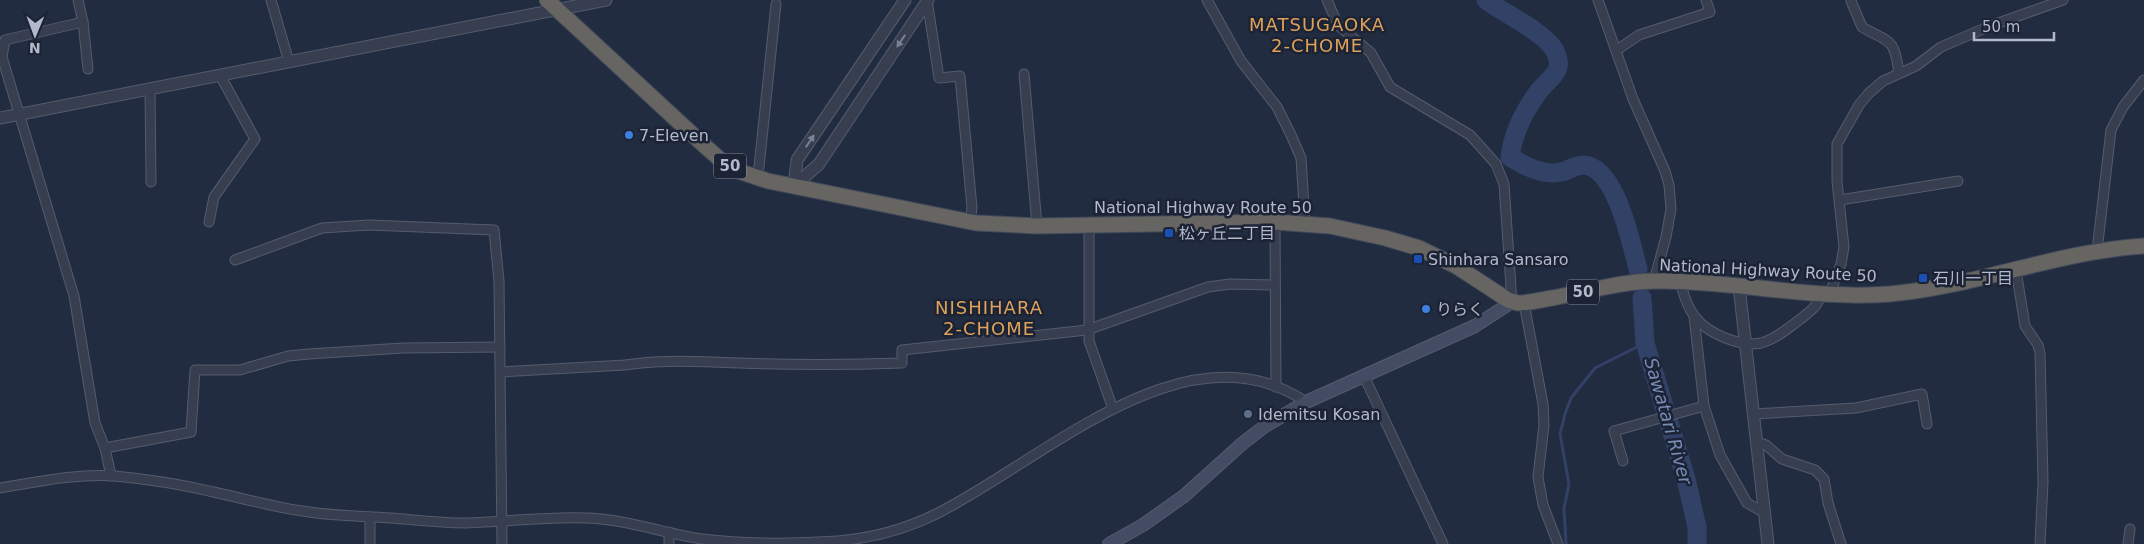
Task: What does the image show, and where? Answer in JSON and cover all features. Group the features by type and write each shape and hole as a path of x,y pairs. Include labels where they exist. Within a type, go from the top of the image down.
{"highway":[{"name":"National Highway Route 50","path":"548,0 706,148 732,167 754,177 970,222 991,225 1037,226 1275,222 1305,223 1354,230 1419,248 1456,266 1518,302 1654,281 1680,281 1859,295 1904,292 1937,288 2098,251 2144,246"}],"main road":[{"path":"1109,544 1168,508 1265,426 1306,402 1474,326 1518,302"}],"street":[{"path":"78,0 83,22 88,69"},
{"path":"271,0 288,62"},
{"path":"0,118 606,0"},
{"path":"794,186 797,160 905,0"},
{"path":"794,186 819,164 928,0"},
{"path":"928,0 940,78 960,76 972,208 970,222"},
{"path":"1208,0 1241,61 1277,107 1291,135 1301,158 1305,223"},
{"path":"1327,0 1338,25 1371,53 1390,87 1470,135 1496,164 1504,184 1518,302 1543,404 1544,425 1538,477 1543,504 1558,544"},
{"path":"1598,0 1633,99 1665,171 1672,198 1666,237 1654,281"},
{"path":"1617,50 1639,35 1710,12 1706,0"},
{"path":"1694,316 1706,328 1745,344 1762,342 1786,330 1818,305 1841,264 1844,247 1837,181 1836,144 1854,112 1869,93 1883,82 1916,66 1941,47 1990,26 2063,0"},
{"path":"1851,2 1862,27 1887,40 1896,50 1899,73"},
{"path":"754,177 759,167 776,4"},
{"path":"83,22 5,40 2,57 74,296 95,423 105,448 110,476"},
{"path":"1024,74 1037,226"},
{"path":"208,222 214,197 255,139 220,75"},
{"path":"2098,251 2111,130 2123,107 2144,80"},
{"path":"150,88 151,182"},
{"path":"1840,200 1958,180"},
{"path":"1275,222 1276,387"},
{"path":"1089,224 1087,330 1089,341 1113,409"},
{"path":"235,260 322,228 369,225 494,230 498,267 501,372 502,544"},
{"path":"2016,270 2026,326 2038,345 2040,353 2043,482 2040,544"},
{"path":"1680,281 1694,316 1704,406 1720,455 1747,503 1765,513"},
{"path":"501,372 625,365 645,362 695,361 835,365 902,363 902,350 1087,330 1208,287 1230,284 1274,284"},
{"path":"1739,286 1768,544"},
{"path":"105,448 191,432 196,370 240,370 288,356 324,352 403,348 500,347"},
{"path":"1364,376 1444,544"},
{"path":"0,488 53,479 110,476 206,490 268,505 308,512 460,523 547,518 590,518 628,522 703,540 728,543 830,542 865,538 900,528 952,506 1113,409 1161,389 1200,378 1253,380 1288,391 1306,402"},
{"path":"1753,414 1856,408 1922,394 1927,424"},
{"path":"1622,461 1614,431 1704,406"},
{"path":"1756,442 1766,445 1782,459 1815,470 1824,479 1828,504 1841,544"},
{"path":"370,517 370,544"},
{"path":"2128,544 2130,529"},
{"path":"669,532 669,544"}],"waterway":[{"name":"Sawatari River","path":"1486,0 1527,25 1542,37 1553,48 1558,61 1555,74 1539,91 1524,114 1514,139 1510,157 1528,167 1548,173 1561,172 1583,165 1595,169 1605,178 1613,191 1626,225 1638,269"},
{"name":"Sawatari River","path":"1642,298 1645,343 1686,479 1697,527 1697,544"},
{"path":"1566,544 1564,508 1569,484 1560,434 1571,398 1595,368 1645,343"}],"place":[{"name":"7-Eleven","path":"629,135"},
{"name":"松ヶ丘二丁目","path":"1169,233"},
{"name":"Shinhara Sansaro","path":"1418,259"},
{"name":"石川一丁目","path":"1923,278"},
{"name":"りらく","path":"1426,309"},
{"name":"Idemitsu Kosan","path":"1248,414"}],"district":[{"name":"MATSUGAOKA 2-CHOME","path":"1317,35"},
{"name":"NISHIHARA 2-CHOME","path":"989,318"}]}
